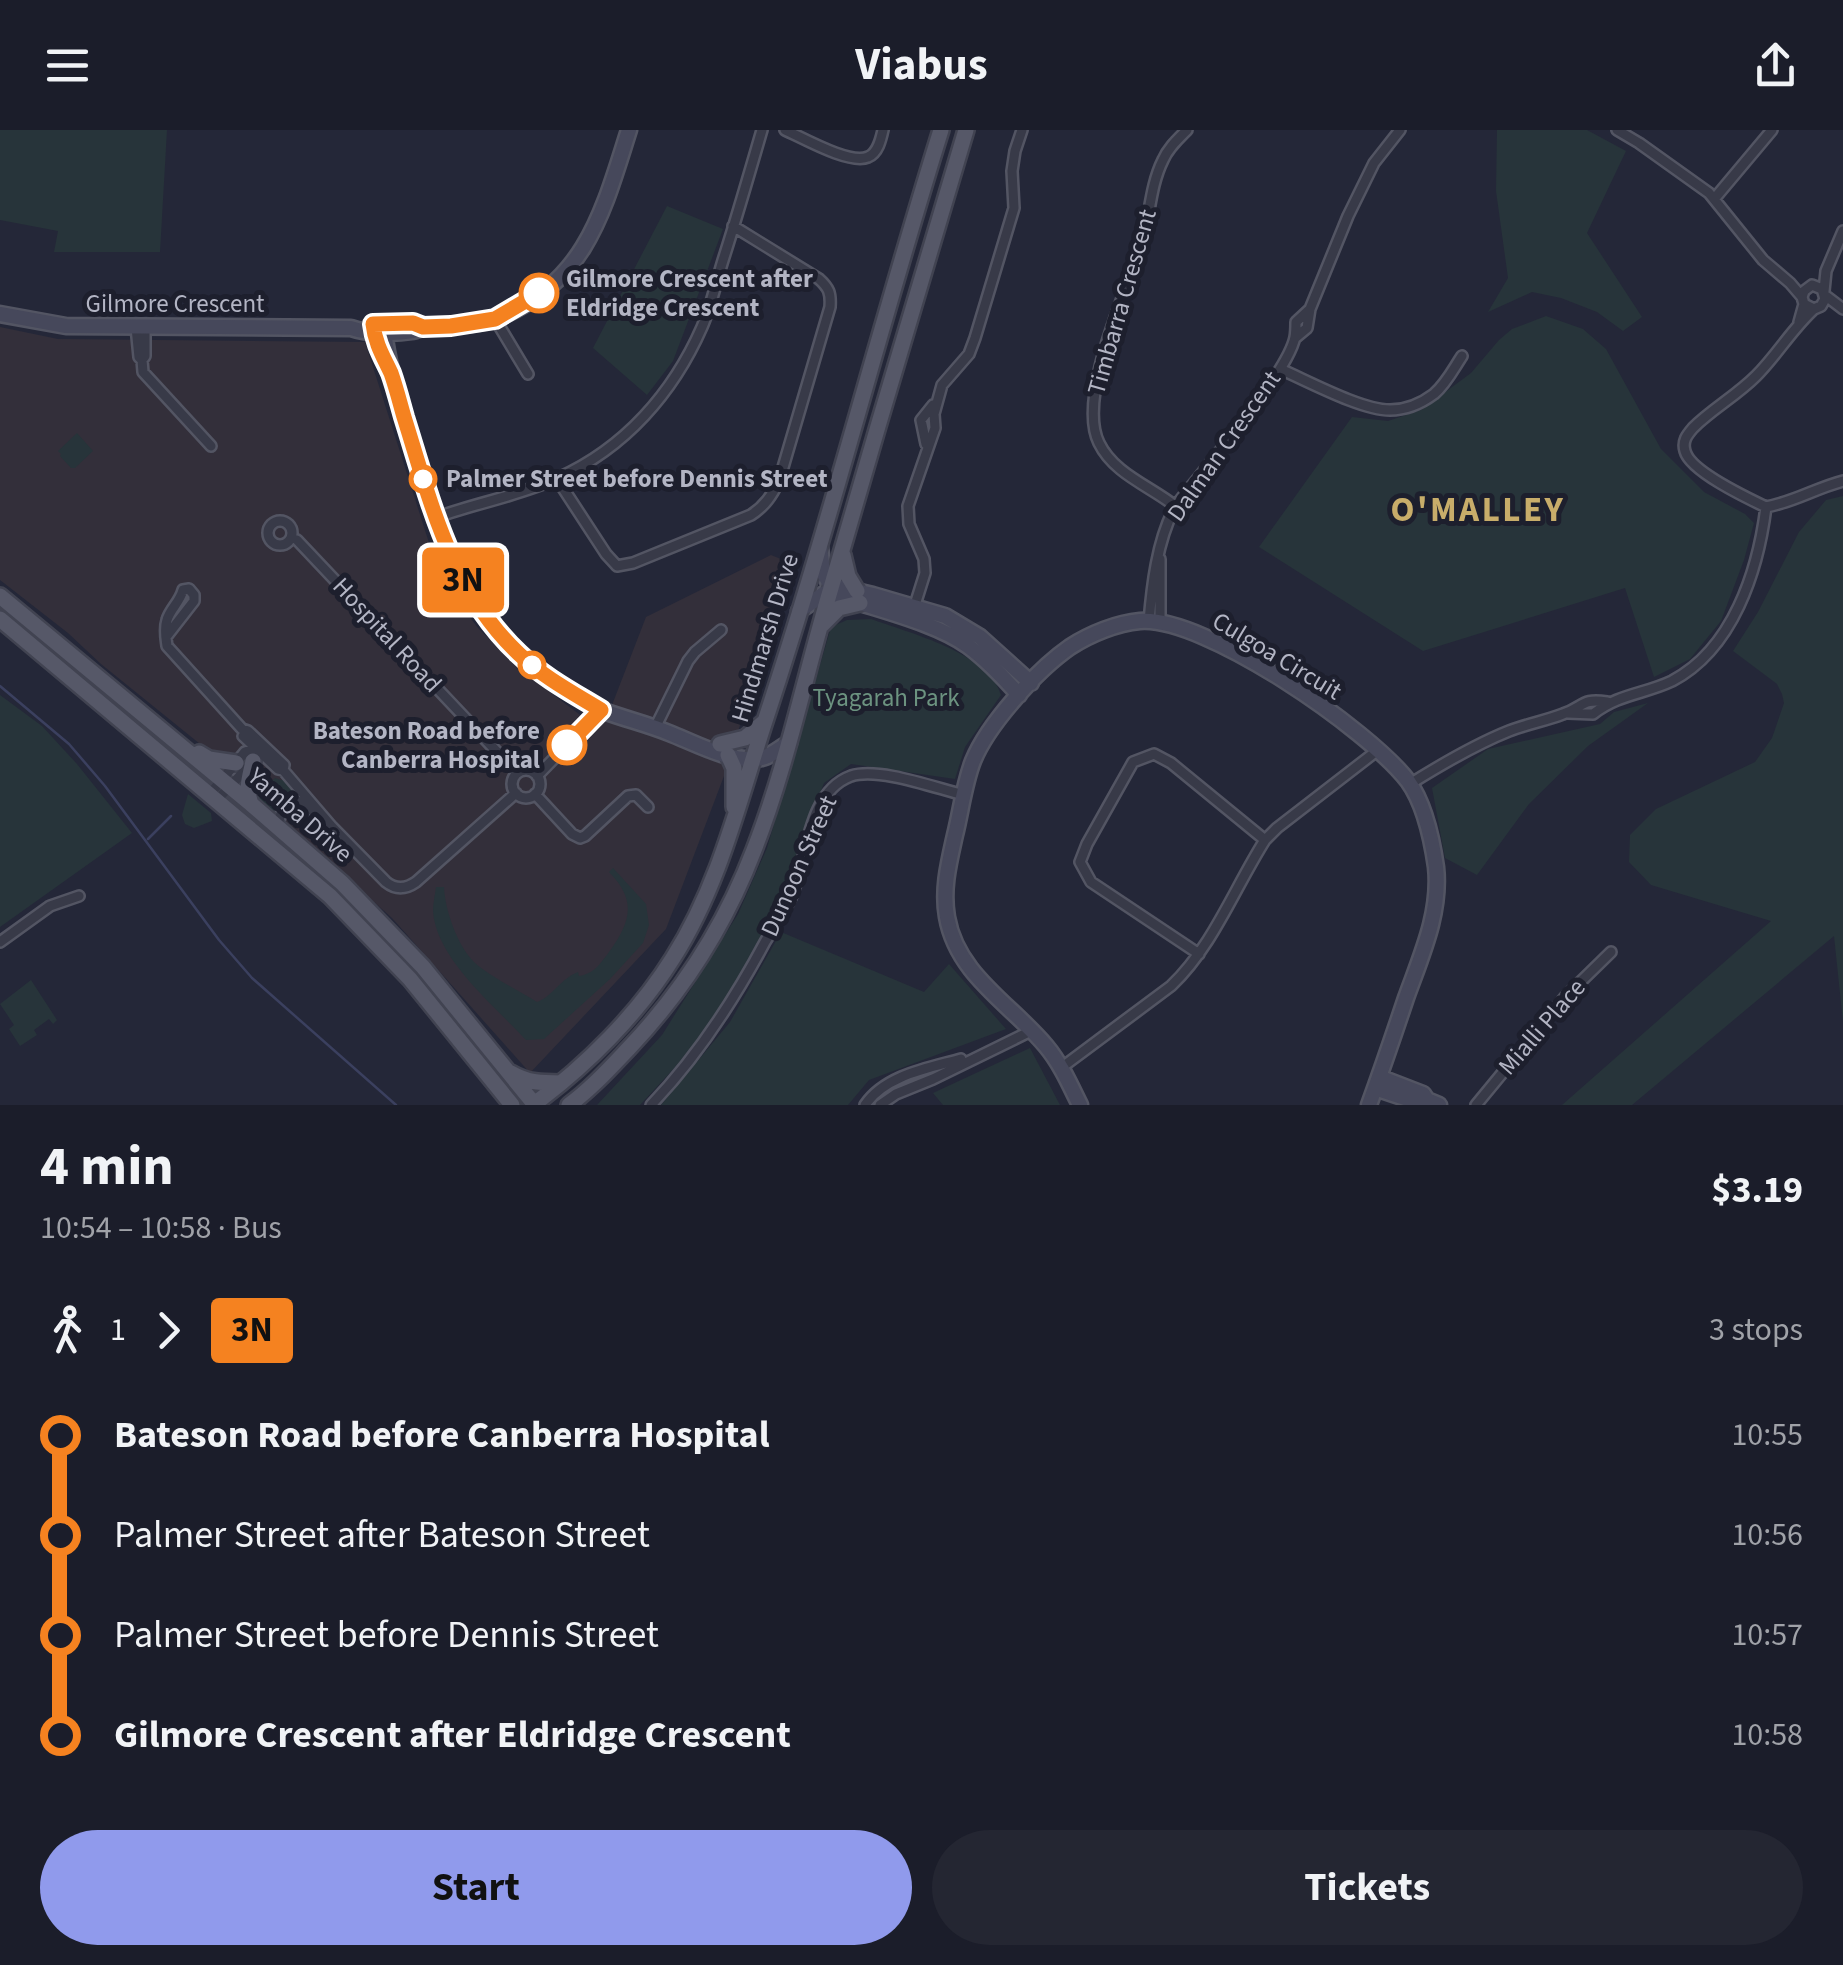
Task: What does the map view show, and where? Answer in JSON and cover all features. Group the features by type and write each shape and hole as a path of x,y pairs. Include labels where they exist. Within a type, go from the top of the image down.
{"main road":[{"name":"Hindmarsh Drive","path":"534,1105 630,1015 673,958 709,891 820,545 941,130"},
{"name":"Hindmarsh Drive","path":"569,1105 655,1021 692,970 754,852 966,130"},
{"path":"820,628 839,608 859,597 848,576 842,551"},
{"name":"Yamba Drive","path":"0,596 342,883 400,940 534,1105"},
{"name":"Yamba Drive","path":"0,620 304,872 358,922 422,992 512,1105"},
{"path":"734,822 734,768 724,749 765,721"},
{"path":"174,740 210,759 253,754 248,785 251,804"},
{"path":"504,1068 523,1080 562,1082"},
{"path":"585,1105 608,1070"},
{"path":"496,1086 500,1105"}],"street":[{"name":"Gilmore Crescent","path":"0,314 66,326 352,328 362,332 413,323 423,327 451,326 495,319 532,299 561,276 583,251 602,214 629,130"},
{"path":"435,518 557,479 608,449 657,403 703,325 762,130"},
{"path":"786,130 858,158 875,152 883,130"},
{"path":"912,614 925,573 924,559 908,524 908,506 926,448 921,420 938,399 942,385 969,354 975,338 1014,208 1012,171 1022,130"},
{"name":"Timbarra Crescent","path":"1176,506 1113,464 1097,440 1092,412 1113,326 1142,240 1157,172 1165,155 1187,130"},
{"name":"Dalman Crescent","path":"1154,622 1164,534 1176,506 1280,369 1295,338 1307,328 1310,309 1348,216 1374,164 1400,130"},
{"path":"1617,130 1715,198 1764,260 1790,283 1815,300 1841,308"},
{"path":"1715,198 1772,130"},
{"path":"1639,142 1645,131"},
{"path":"557,479 616,566 633,563 751,514 772,496 831,296 828,287 818,279 734,226"},
{"path":"1843,231 1815,300 1773,358 1756,377 1702,420 1685,439 1684,447 1689,459 1720,483 1766,507 1843,481"},
{"path":"1815,300 1804,291 1826,271"},
{"path":"1790,283 1819,286 1815,300"},
{"path":"495,319 528,374"},
{"path":"140,327 139,357 143,371 211,446"},
{"path":"378,328 374,338 392,376 452,561 478,606 512,646 554,681 601,710 672,734 684,742 724,749 745,760 764,758 788,742"},
{"path":"1280,369 1378,409 1394,410 1424,400 1438,390 1462,356"},
{"path":"1410,784 1460,752 1512,730 1568,713 1593,714 1608,702 1670,682 1690,669 1722,637 1760,548 1766,507"},
{"name":"Hospital Road","path":"292,538 517,774"},
{"path":"820,545 823,572 831,589"},
{"path":"799,611 831,589 839,588 912,614 944,616 980,637 1031,683"},
{"path":"166,636 193,604 189,589 183,590 167,618 166,636 166,646 243,733 253,754 284,766 283,770 322,814 395,888 416,882 516,794"},
{"path":"912,614 966,645 1019,695"},
{"name":"Culgoa Circuit","path":"1080,1105 1062,1068 1045,1046 982,984 955,946 945,888 972,762 987,734 1019,695 1071,646 1118,626 1154,622 1186,629 1278,677 1378,750 1410,784 1430,834 1436,868 1433,923 1369,1105"},
{"path":"655,728 688,661 721,630"},
{"path":"537,776 601,710"},
{"path":"243,733 248,731 253,754"},
{"path":"1062,1068 1187,971 1265,840 1378,750"},
{"path":"213,797 253,754"},
{"path":"225,783 253,754"},
{"path":"1199,954 1091,882 1080,862 1132,762 1154,754 1171,763 1265,840"},
{"path":"754,758 775,787"},
{"path":"530,771 537,776 539,787 535,794 523,798 516,794 512,786 517,774 530,771"},
{"name":"Dunoon Street","path":"651,1105 689,1063 737,994 792,895 816,813 830,790 852,776 868,774 964,795"},
{"path":"535,794 580,838 628,796 636,795 648,807"},
{"path":"278,826 283,808 292,800 322,814"},
{"path":"0,942 50,906 80,896"},
{"name":"Mialli Place","path":"1476,1105 1565,996 1611,952"},
{"path":"880,1105 1030,1031"},
{"path":"866,1105 889,1083 978,1055"},
{"path":"1377,1082 1423,1094 1433,1102"}],"shaded area":[{"path":"0,327 58,339 365,342 437,568 455,598 478,628 522,671 596,727 612,705 646,617 771,555 791,563 724,776 666,929 530,1073 392,918 255,796 255,779 229,756 205,748 0,580"}],"green space":[{"path":"0,130 167,130 160,252 54,252 58,231 0,220"},
{"path":"1497,130 1587,130 1626,151 1587,233 1642,317 1623,331 1597,312 1532,292 1488,312 1508,278 1496,191"},
{"path":"667,206 723,229 673,361 647,395 593,348"},
{"path":"1546,316 1583,329 1606,349 1661,449 1704,492 1754,523 1721,621 1690,659 1654,677 1625,588 1423,651 1259,547 1352,417 1388,421 1421,410 1471,373 1512,329"},
{"path":"77,433 93,451 71,468 58,451"},
{"path":"1843,496 1843,1022 1834,936 1632,1105 1562,1105 1771,921 1651,885 1629,862 1630,835 1656,809 1755,762 1772,738 1784,703 1782,694 1777,684 1733,651 1799,532 1826,500"},
{"name":"Tyagarah Park","path":"871,619 946,646 981,667 994,680 1001,695 965,747 955,779 851,764 824,783 784,894 739,979 693,1048 640,1105 597,1105 662,1035 738,914 767,848 831,627 847,620"},
{"path":"0,695 42,726 132,833 0,927"},
{"path":"1648,703 1588,746 1529,804 1477,875 1445,858 1432,788 1488,749 1600,724 1614,712"},
{"path":"275,778 284,779 294,792 283,801 276,818 259,804 250,789 266,787"},
{"path":"188,794 211,813 212,821 194,828 185,824 182,815"},
{"path":"613,868 646,904 649,925 643,943 544,1039 526,1040 469,981 444,947 433,911 436,887 444,887 453,927 474,962 537,1002 572,975 593,971 622,931 627,902 609,872"},
{"path":"781,932 924,992 949,964 1006,1029 869,1080 848,1105 661,1105 730,1022"},
{"path":"31,980 57,1020 53,1024 49,1019 34,1030 37,1035 20,1046 9,1029 14,1025 0,1004"},
{"path":"1030,1048 1060,1105 943,1105 933,1093"}],"waterway":[{"path":"0,686 69,744 252,978 396,1105"},
{"path":"148,839 171,816"}],"bus line":[{"name":"3N","path":"539,293 495,319 451,326 373,324 374,338 392,376 435,518 452,561 478,606 533,666 601,710 567,745"}],"place":[{"name":"Gilmore Crescent after Eldridge Crescent","path":"539,293"},
{"name":"Palmer Street before Dennis Street","path":"423,479"},
{"name":"Bateson Road before Canberra Hospital","path":"567,745"}],"district":[{"name":"O'MALLEY","path":"1478,510"}]}
